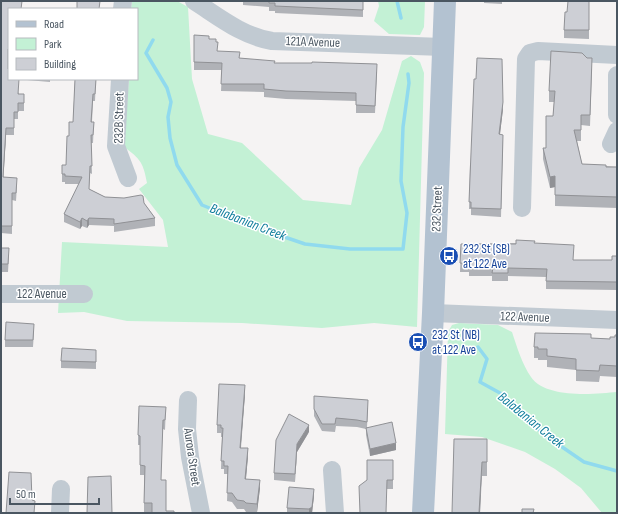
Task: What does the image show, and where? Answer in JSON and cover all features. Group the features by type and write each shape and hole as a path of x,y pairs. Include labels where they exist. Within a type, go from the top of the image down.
{"main road":[{"name":"232 Street","path":"423,513 433,313 445,1"}],"street":[{"name":"121A Avenue","path":"194,1 236,28 259,39 272,41 443,47"},
{"path":"522,208 526,59 530,53 538,52 617,55"},
{"path":"617,75 617,114"},
{"name":"232B Street","path":"120,80 116,146 128,178"},
{"name":"122 Avenue","path":"1,294 84,294"},
{"name":"122 Avenue","path":"433,313 617,320"},
{"name":"Aurora Street","path":"188,400 187,429 190,457 201,513"},
{"path":"332,470 335,513"},
{"path":"60,513 61,488"}],"green space":[{"path":"132,1 177,1 188,7 192,79 208,134 242,143 303,200 351,205 359,168 382,130 402,61 411,56 420,62 424,73 417,327 374,323 322,328 242,323 127,321 84,312 58,313 62,242 168,247 163,220 139,189 147,183 142,164 136,156 120,144 127,105 129,80 138,80 138,8 131,8"},
{"path":"378,1 425,1 424,27 420,35 389,34 374,21 379,6"},
{"path":"459,323 498,325 512,332 525,367 531,377 538,384 548,389 571,394 617,392 617,513 602,513 581,488 555,469 525,452 482,437 445,434 448,332 452,325"}],"building":[{"path":"1,1 22,1 21,8 8,8 8,80 19,80 18,94 24,94 24,103 18,103 18,112 14,112 14,128 6,128 3,177 17,178 16,193 12,193 12,226 1,226"},
{"path":"77,1 100,1 99,8 77,8"},
{"path":"269,1 363,1 363,10 275,6 275,3 269,3"},
{"path":"568,1 589,1 589,30 564,30 565,12 567,12"},
{"path":"194,35 209,36 209,39 216,39 216,42 218,42 217,51 240,52 239,58 275,61 274,63 312,62 377,64 375,106 356,105 356,93 264,89 264,84 221,84 222,63 194,62"},
{"path":"551,51 582,53 587,58 592,58 590,115 581,115 581,130 574,130 582,164 617,167 617,197 555,195 555,176 550,177 543,148 546,148 546,116 553,116 555,91 549,91"},
{"path":"477,58 502,59 503,102 499,134 503,135 501,209 471,208 471,202 469,202 474,79 476,79"},
{"path":"75,80 96,80 95,94 93,94 91,122 94,122 93,135 91,135 92,166 90,166 89,189 105,197 124,198 141,195 143,196 144,203 155,218 114,224 114,219 89,218 87,221 82,218 80,222 64,214 82,177 65,176 65,174 62,174 62,165 66,165 69,122 73,122"},
{"path":"516,240 535,241 534,243 574,245 573,260 612,260 612,256 617,256 617,282 546,281 547,269 508,268 508,273 492,273 493,268 469,268 469,264 460,263 461,244 516,244"},
{"path":"1,248 9,248 8,264 1,264"},
{"path":"6,322 34,324 33,340 5,340"},
{"path":"535,333 591,334 591,338 610,339 610,337 615,337 615,335 617,335 617,366 600,365 599,371 576,370 576,359 547,356 547,349 538,349 538,347 534,347"},
{"path":"62,348 96,350 96,362 61,361"},
{"path":"219,384 245,385 240,448 248,448 245,479 260,480 257,504 237,500 232,493 227,493 228,466 224,466 224,461 221,461 223,428 221,428 221,425 217,425"},
{"path":"314,396 368,400 367,422 336,418 335,424 322,424 314,409"},
{"path":"139,406 166,407 165,420 163,420 161,480 166,480 166,511 174,511 174,513 152,513 152,503 144,503 145,466 140,465 140,436 138,435"},
{"path":"289,414 309,425 297,444 295,474 274,473 276,440"},
{"path":"392,422 396,443 370,449 366,428"},
{"path":"454,439 487,439 487,462 482,462 479,513 452,513"},
{"path":"367,460 393,460 393,480 387,480 386,513 360,513 359,486 367,480"},
{"path":"9,472 31,473 32,500 35,501 34,513 6,513"},
{"path":"111,476 112,513 87,513 88,477"},
{"path":"289,487 314,489 312,507 309,509 287,508"},
{"path":"522,509 534,509 533,513 522,513"}],"waterway":[{"path":"397,1 401,18"},
{"name":"Balabanian Creek","path":"153,40 146,53 167,88 171,102 168,117 170,138 177,165 202,205 264,230 305,244 350,249 403,249 407,213 401,181 403,127 409,83 408,74"},
{"name":"Balabanian Creek","path":"478,347 487,359 480,382 500,393 520,414 549,438 584,462 617,471"}],"place":[{"name":"232 St (SB) at 122 Ave","path":"449,256"},
{"name":"232 St (NB) at 122 Ave","path":"418,342"}]}
